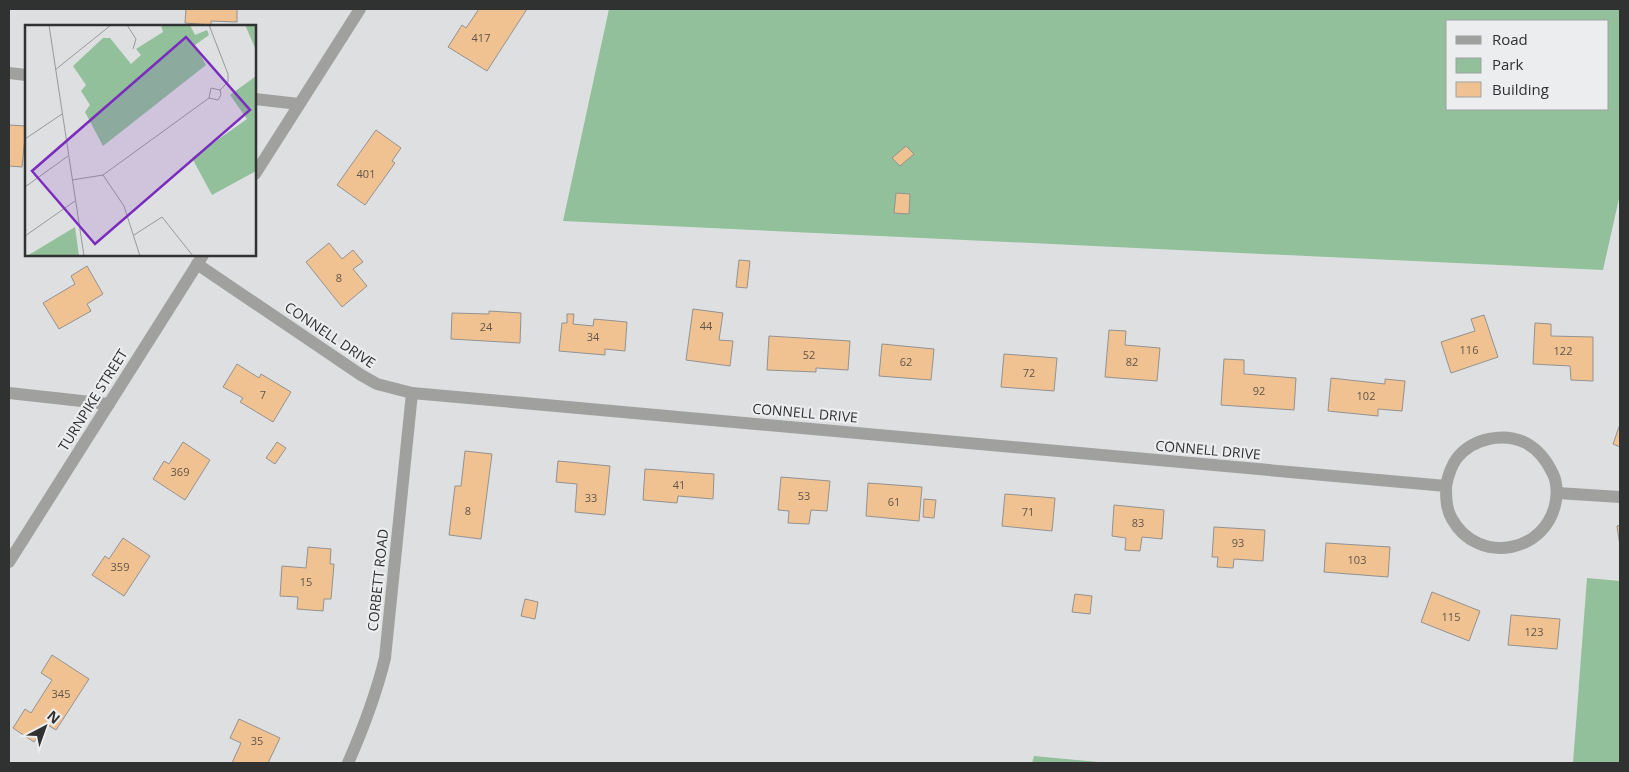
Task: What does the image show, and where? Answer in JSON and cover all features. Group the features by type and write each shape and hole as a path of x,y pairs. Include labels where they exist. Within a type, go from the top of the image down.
{"street":[{"path":"256,172 360,9"},
{"path":"9,73 25,75"},
{"path":"256,99 299,104"},
{"name":"CONNELL DRIVE","path":"200,260 361,375 377,384 412,394 1446,486"},
{"name":"TURNPIKE STREET","path":"9,562 200,260"},
{"path":"9,393 109,404"},
{"name":"CORBETT ROAD","path":"348,763 377,691 385,658 412,394"},
{"path":"1512,438 1526,443 1539,452 1555,478 1557,493 1554,509 1547,524 1536,536 1522,545 1506,548 1489,548 1474,542 1461,532 1451,518 1446,502 1446,486 1450,471 1457,458 1468,448 1482,441 1512,438"},
{"path":"1557,493 1620,497"}],"green space":[{"path":"609,9 1620,9 1620,194 1603,270 563,221"},
{"path":"1587,578 1620,581 1620,763 1573,763"},
{"path":"1034,756 1109,763 1032,763"}],"building":[{"path":"186,9 237,9 237,22 211,21 211,25 185,23"},
{"path":"479,9 527,9 487,71 448,47 462,25 466,28"},
{"path":"9,125 25,126 22,167 9,166"},
{"path":"376,130 401,148 392,161 395,163 365,205 337,185"},
{"path":"906,146 914,154 900,166 892,158"},
{"path":"896,193 910,194 909,214 894,213"},
{"path":"329,243 342,259 353,250 363,262 353,269 367,286 342,307 306,262"},
{"path":"739,260 750,261 747,288 736,287"},
{"path":"87,266 103,294 87,304 91,311 59,329 43,303 75,284 71,276"},
{"path":"693,309 723,313 719,340 733,341 730,366 686,360"},
{"path":"489,311 521,313 520,343 451,339 452,313 489,314"},
{"path":"567,314 574,314 573,324 593,326 594,319 627,322 625,351 605,349 605,355 559,351 562,323 567,323"},
{"path":"1484,315 1498,357 1451,373 1441,342 1475,331 1471,319"},
{"path":"1535,323 1551,324 1551,336 1593,337 1593,381 1571,380 1570,366 1533,364"},
{"path":"1109,330 1126,331 1125,345 1160,348 1157,381 1105,377"},
{"path":"769,336 850,341 848,370 816,368 816,372 767,370"},
{"path":"882,344 934,349 931,380 879,376"},
{"path":"1004,354 1057,358 1054,391 1001,387"},
{"path":"1224,359 1244,360 1244,374 1296,378 1294,410 1221,405"},
{"path":"237,364 259,378 261,374 291,392 273,422 240,402 243,398 223,387"},
{"path":"1331,378 1385,384 1385,379 1405,381 1402,411 1378,409 1378,416 1328,411"},
{"path":"1620,424 1620,447 1613,444"},
{"path":"183,442 210,460 185,500 153,479 164,461 169,464"},
{"path":"277,442 286,448 275,464 266,458"},
{"path":"465,451 492,454 481,539 449,535 455,486 461,486"},
{"path":"558,461 610,466 605,515 575,512 577,484 556,482"},
{"path":"645,469 714,474 713,499 678,496 677,503 643,500"},
{"path":"781,477 830,481 827,511 811,510 809,524 788,523 789,511 778,510"},
{"path":"868,483 922,487 919,521 866,516"},
{"path":"1005,494 1055,498 1052,531 1002,526"},
{"path":"924,499 936,500 934,518 923,517"},
{"path":"1114,505 1164,510 1162,539 1142,537 1140,551 1125,550 1126,538 1112,536"},
{"path":"1620,525 1620,546 1617,526"},
{"path":"1214,527 1265,530 1263,561 1234,559 1233,568 1217,567 1218,557 1212,557"},
{"path":"123,538 150,556 124,596 92,575 105,556 109,559"},
{"path":"1326,543 1390,547 1388,577 1324,572"},
{"path":"308,547 331,549 330,564 334,564 331,599 324,599 323,611 297,609 298,597 280,596 282,566 306,568"},
{"path":"1432,592 1480,611 1469,641 1421,622"},
{"path":"1075,594 1092,596 1090,614 1072,612"},
{"path":"525,599 538,602 535,619 521,616"},
{"path":"1511,615 1560,619 1557,649 1508,645"},
{"path":"52,655 89,679 56,730 46,724 34,742 13,728 25,709 31,713 52,680 41,673"},
{"path":"239,719 280,738 268,763 232,763 241,743 230,738"}]}
